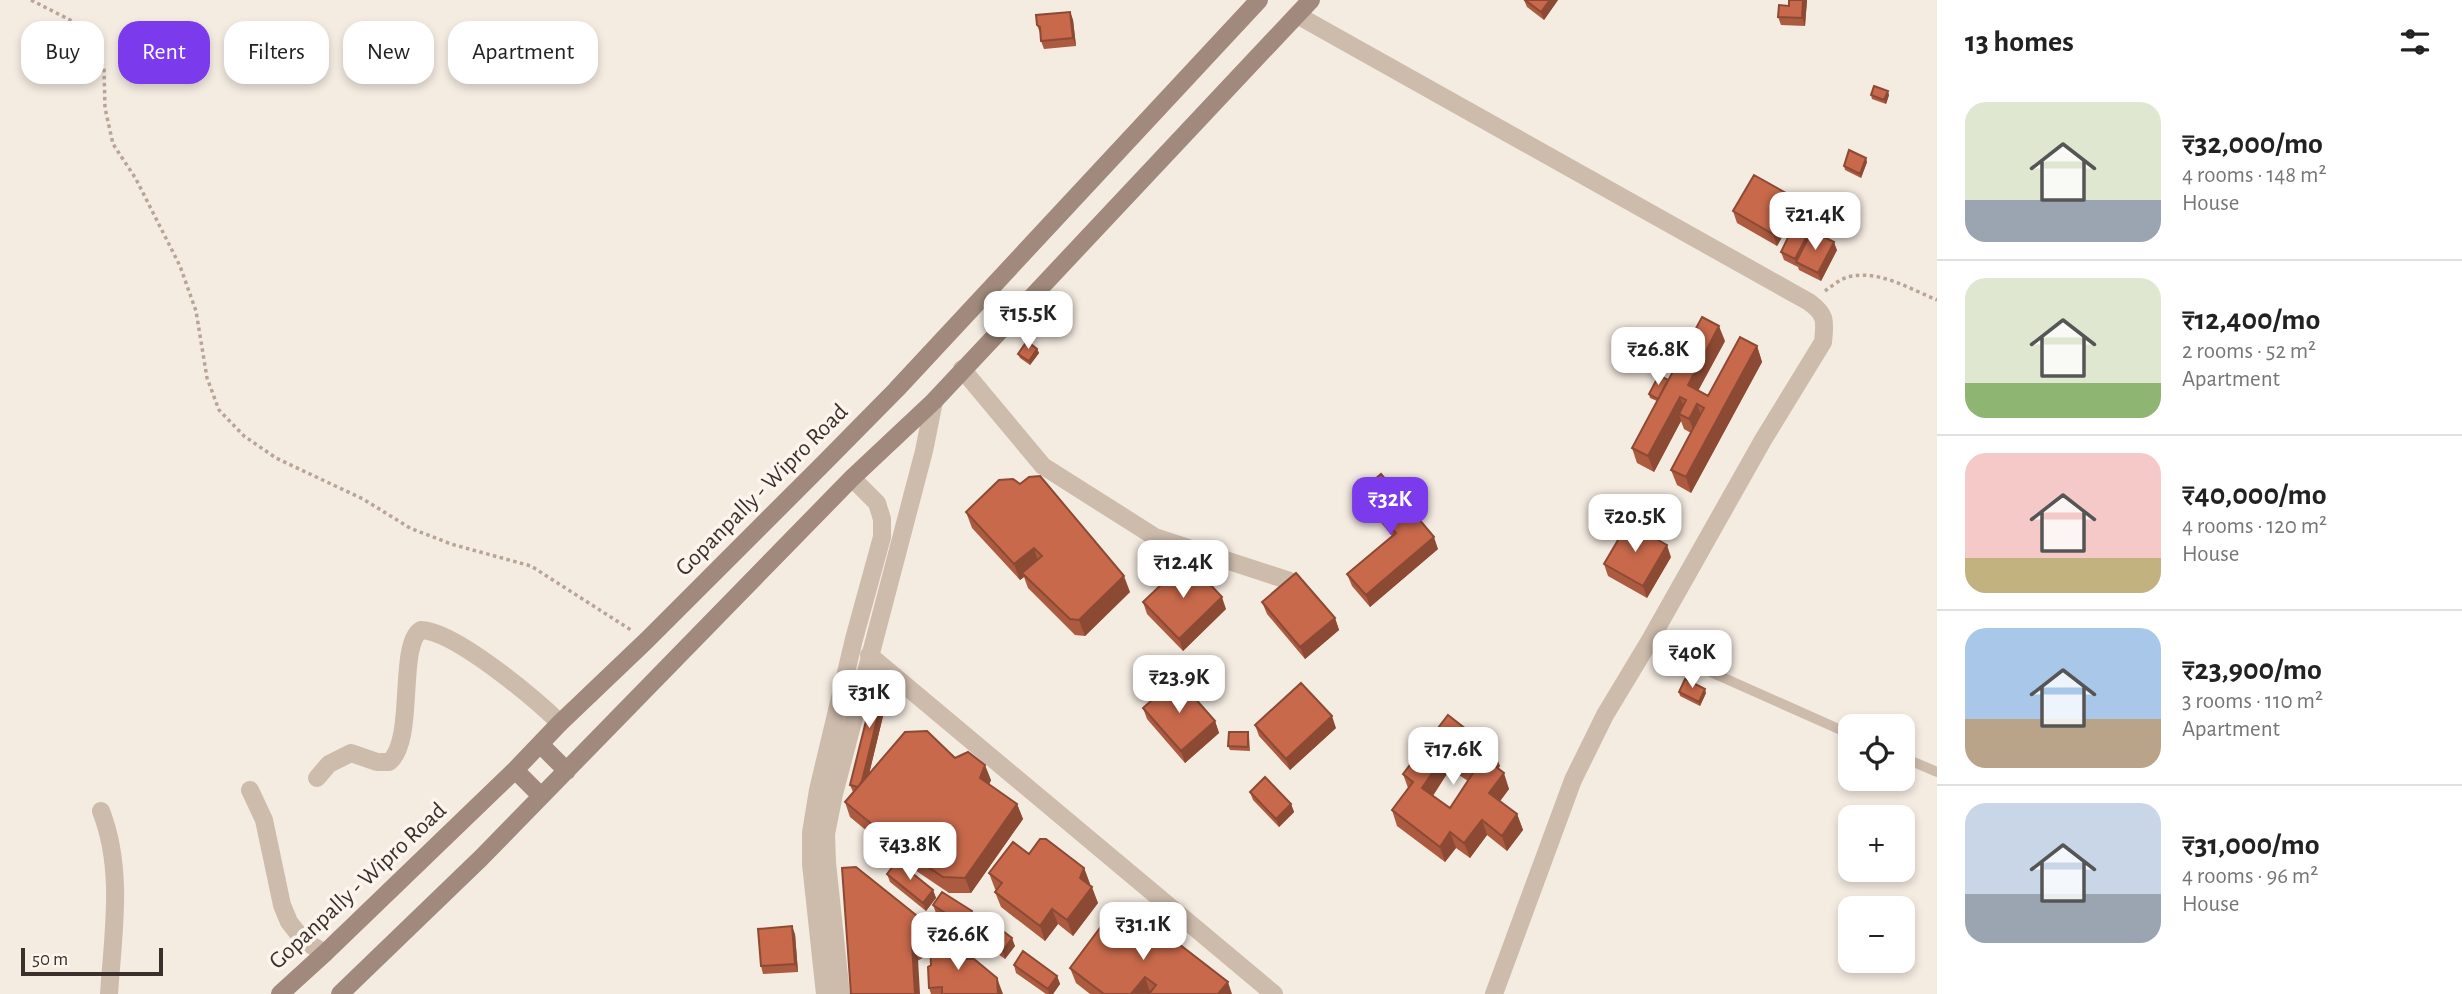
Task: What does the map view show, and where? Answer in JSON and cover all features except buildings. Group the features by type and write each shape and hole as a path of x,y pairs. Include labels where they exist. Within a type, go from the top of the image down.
{"main road":[{"name":"Gopanpally - Wipro Road","path":"279,994 516,769 896,390 1259,0"},
{"path":"340,994 566,771 852,478 933,401 1311,0"},
{"path":"540,744 566,771"},
{"path":"516,769 541,796"}],"street":[{"path":"1297,15 1809,302 1821,311 1825,325 1824,342 1763,440 1605,715 1573,780 1494,994"},
{"path":"962,369 1043,466 1054,474 1154,537 1290,581"},
{"path":"841,994 827,863 827,834 834,794 869,655 924,451 933,401"},
{"path":"825,994 811,864 811,833 818,790 881,537 882,519 877,503 852,478"},
{"path":"317,778 329,764 351,753 377,762 389,762 397,755 412,639 421,630 433,632 460,646 532,697 560,723"},
{"path":"869,655 1274,994"},
{"path":"250,790 264,820 282,905 289,922 304,940 325,953"},
{"path":"101,811 110,834 117,904 109,994"}],"lane":[{"path":"1649,642 1838,729"},
{"path":"1915,763 1937,772"}],"path":[{"path":"31,0 76,23 94,44 104,69 105,108 113,144 136,179 180,267 196,311 207,378 219,410 235,427 276,458 363,499 410,528 451,544 531,566 647,640"},
{"path":"1809,302 1846,277 1863,274 1880,277 1937,300"}]}
